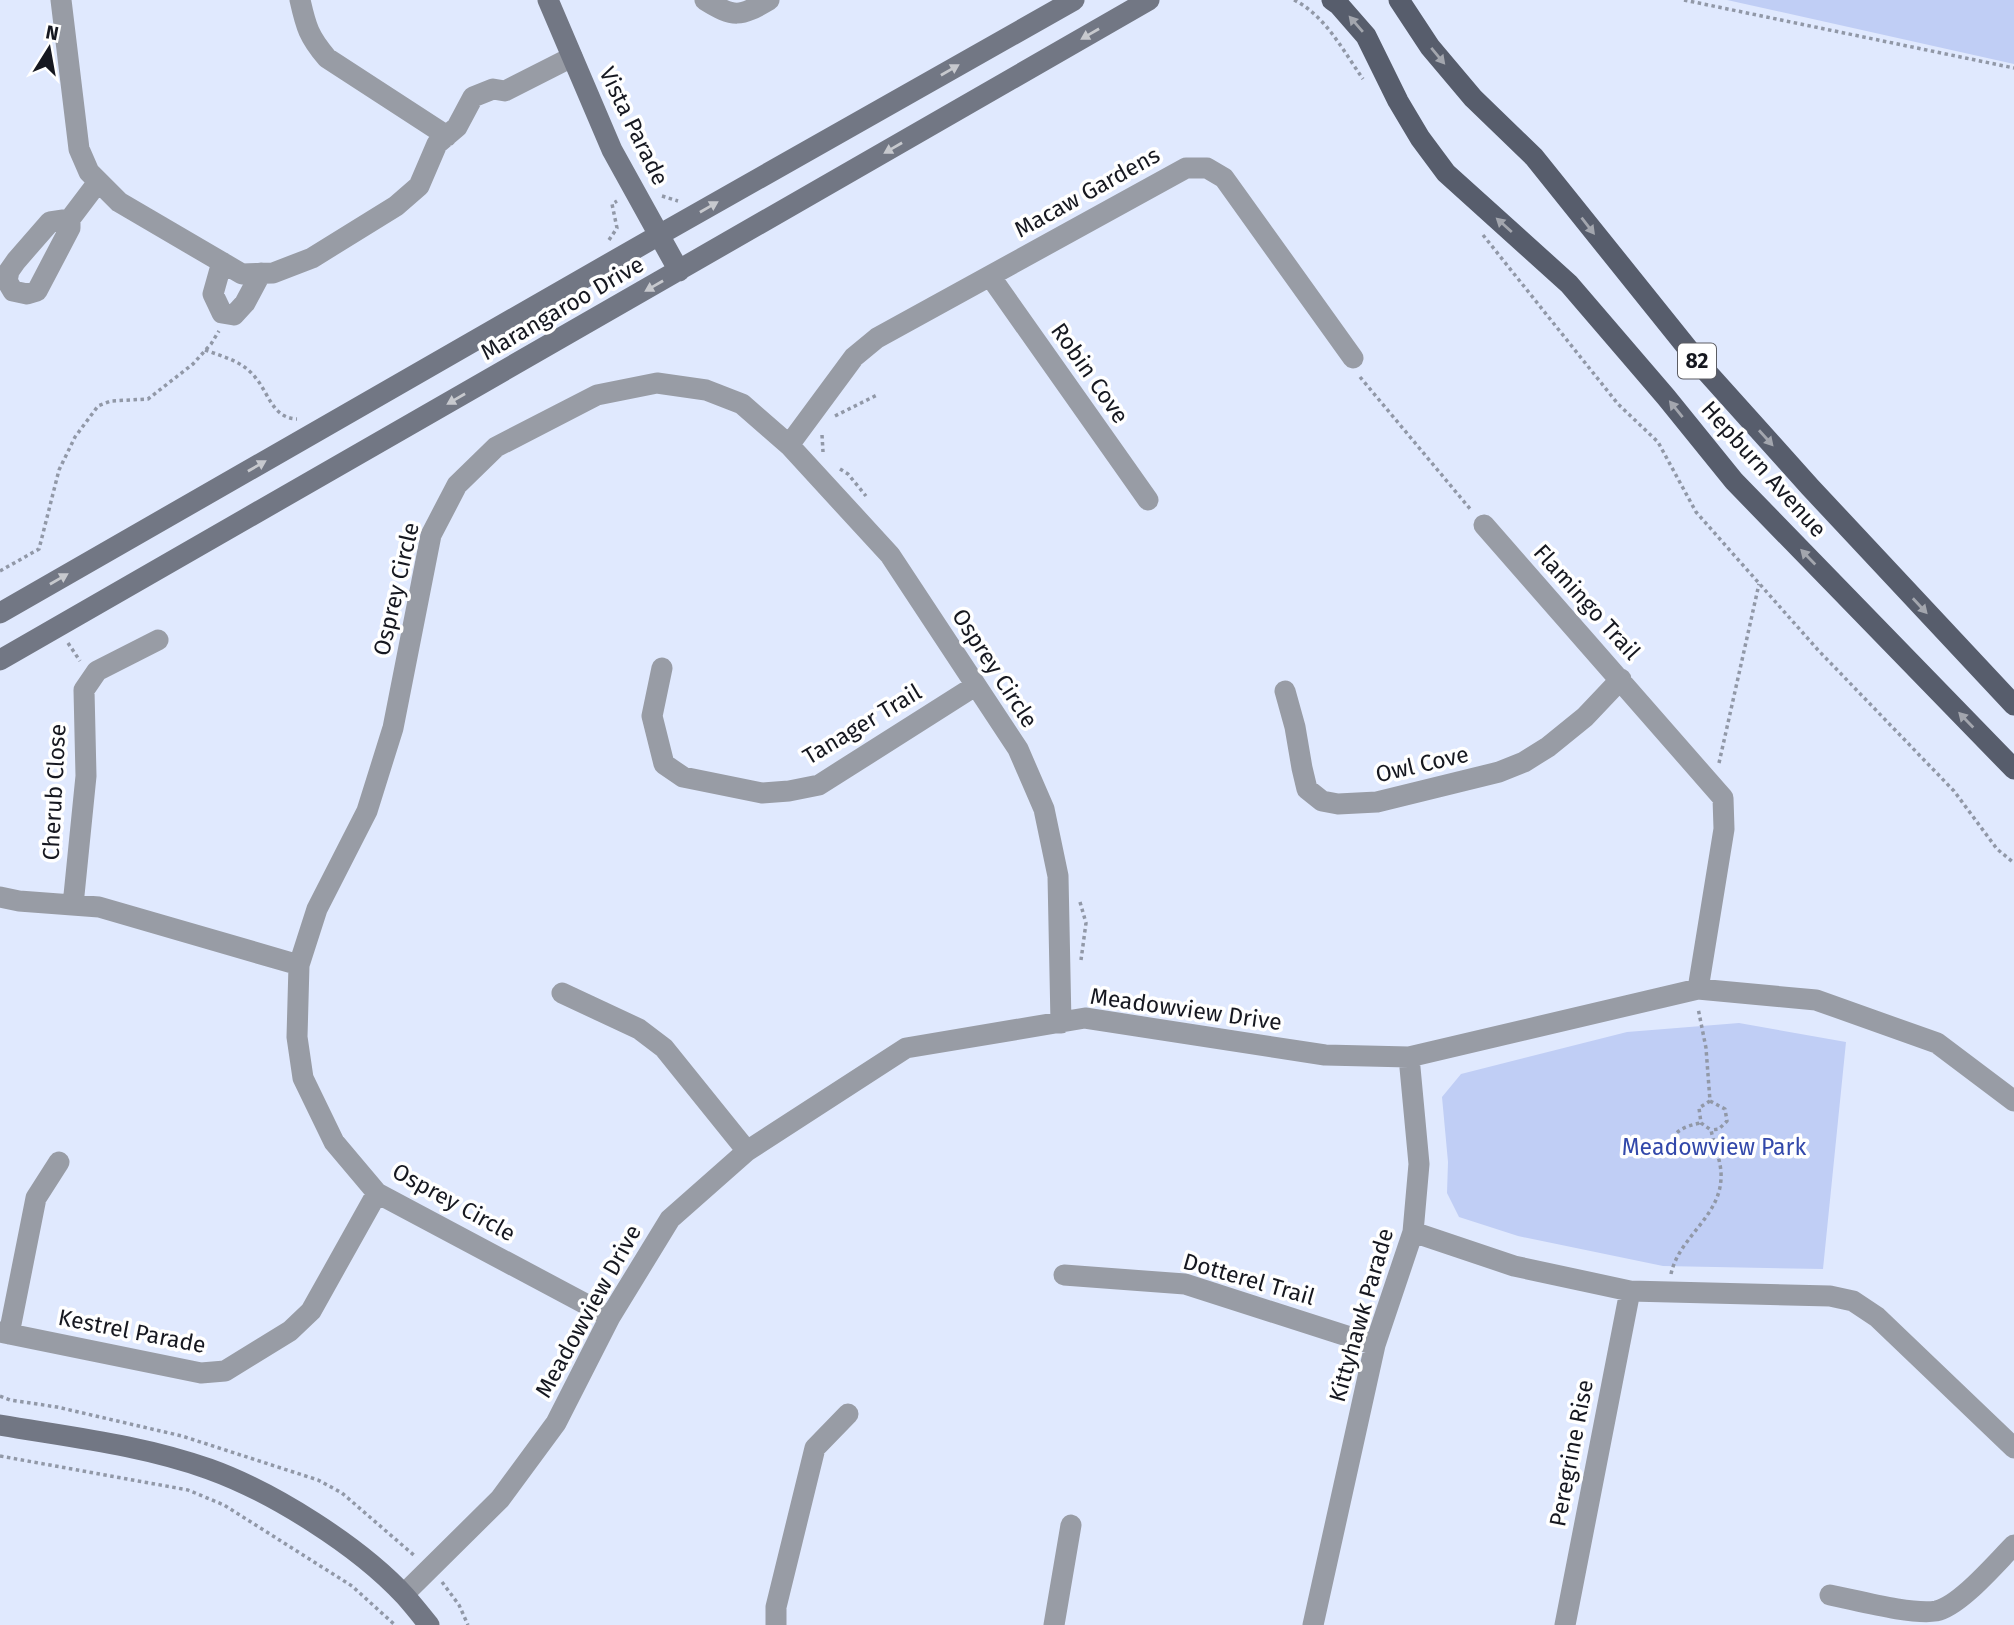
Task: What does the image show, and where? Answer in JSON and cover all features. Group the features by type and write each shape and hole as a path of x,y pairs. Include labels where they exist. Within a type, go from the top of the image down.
{"main road":[{"name":"Vista Parade","path":"548,0 612,150 680,271"},
{"name":"Marangaroo Drive","path":"0,613 1074,0"},
{"name":"Marangaroo Drive","path":"0,660 1149,0"},
{"name":"Hepburn Avenue","path":"1332,0 1366,36 1398,101 1420,138 1446,173 1569,285 1734,481 2014,769"},
{"name":"Hepburn Avenue","path":"1399,0 1430,47 1474,98 1534,157 1705,370 1828,507 2014,705"},
{"path":"0,1425 156,1453 210,1469 268,1496 318,1525 367,1562 404,1594 429,1625"}],"street":[{"path":"61,0 79,149 89,172 119,202 242,274 273,272 312,258 396,206 419,186 437,144 457,127 473,97 493,89 505,91 572,57"},
{"path":"300,0 306,28 313,42 327,58 447,136"},
{"path":"705,0 724,12 746,13 769,0"},
{"name":"Macaw Gardens","path":"789,444 854,357 877,338 1186,168 1208,168 1224,178 1353,358"},
{"path":"70,219 98,182"},
{"path":"222,262 214,294 222,313 233,315 245,303 261,273"},
{"name":"Robin Cove","path":"990,276 1148,500"},
{"name":"Osprey Circle","path":"610,1317 377,1193 334,1142 303,1078 297,1037 299,965 317,909 367,811 393,728 431,535 457,485 496,447 597,395 657,383 706,390 742,404 789,444 890,555 1018,749 1044,809 1058,876 1061,1023"},
{"name":"Flamingo Trail","path":"1484,525 1723,798 1724,829 1701,1001"},
{"name":"Cherub Close","path":"73,905 86,776 84,690 97,671 158,640"},
{"name":"Tanager Trail","path":"662,668 652,716 664,764 683,777 762,793 819,785 975,686"},
{"name":"Owl Cove","path":"1285,691 1307,789 1322,801 1338,804 1377,802 1499,772 1524,762 1548,747 1584,717 1621,679"},
{"path":"0,897 99,907 299,965"},
{"path":"562,992 639,1029 664,1048 747,1151"},
{"name":"Meadowview Drive","path":"404,1594 500,1499 556,1423 610,1317 670,1219 747,1151 906,1048 1085,1018 1325,1055 1409,1057 1701,1001 1816,1000 1937,1043 2014,1101"},
{"name":"Kittyhawk Parade","path":"1313,1625 1375,1345 1413,1232 1419,1164 1409,1057"},
{"path":"5,1333 36,1198 59,1162"},
{"name":"Kestrel Parade","path":"5,1333 201,1373 225,1371 290,1331 311,1311 377,1193"},
{"path":"1413,1232 1514,1266 1630,1291 1830,1296 1853,1301 1877,1317 2014,1448"},
{"name":"Dotterel Trail","path":"1063,1275 1185,1284 1375,1345"},
{"name":"Peregrine Rise","path":"1565,1625 1630,1291"},
{"path":"776,1625 776,1607 815,1448 848,1414"},
{"path":"1054,1625 1071,1525"},
{"path":"1830,1595 1908,1610 1937,1611 1958,1600 2014,1545"}],"path":[{"path":"1294,0 1306,5 1321,20 1368,86"},
{"path":"1684,0 2014,68"},
{"path":"1483,235 1618,404 1658,442 1696,512 1818,650 1954,791 1997,849 2014,863"},
{"path":"0,571 39,549 60,470 75,437 98,406 111,401 148,398 193,364 205,351 229,314"},
{"path":"205,351 237,361 255,376 277,412 288,419 304,419"},
{"path":"1353,358 1361,379 1484,525"},
{"path":"828,420 877,395"},
{"path":"823,427 822,450 826,459"},
{"path":"833,466 848,474 868,499"},
{"path":"1713,787 1759,584"},
{"path":"1079,899 1086,923 1079,968"},
{"path":"1701,1001 1710,1101"},
{"path":"1701,1123 1699,1108 1710,1101"},
{"path":"1664,1149 1672,1136 1686,1125 1701,1123 1711,1130 1719,1129 1727,1121 1725,1109 1710,1101"},
{"path":"1668,1293 1677,1255 1717,1200 1721,1177 1711,1130"},
{"path":"0,1456 188,1490 224,1505 352,1586 395,1625"}],"green space":[{"path":"1727,0 2014,0 2014,64"},
{"name":"Meadowview Park","path":"1739,1023 1846,1042 1823,1269 1663,1266 1518,1236 1459,1217 1447,1193 1448,1162 1442,1097 1461,1074 1627,1032"}]}
